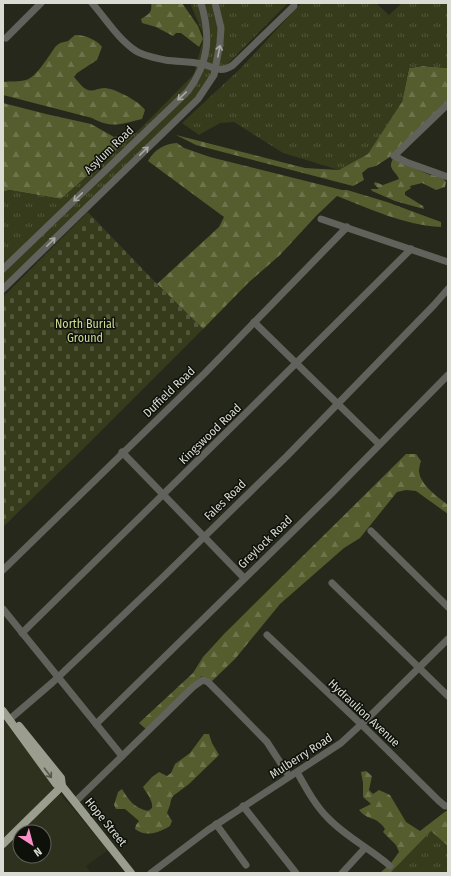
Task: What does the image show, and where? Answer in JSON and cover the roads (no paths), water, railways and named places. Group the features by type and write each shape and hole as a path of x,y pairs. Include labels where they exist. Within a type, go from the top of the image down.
{"main road":[{"name":"Hope Street","path":"3,710 10,719 16,722 61,778 62,786 131,873"},
{"path":"3,844 62,786"}],"street":[{"path":"6,38 41,3"},
{"path":"92,3 122,39 136,51 151,57 166,60 202,64 215,70 227,68 233,65 294,6 294,3"},
{"name":"Asylum Road","path":"3,269 188,90 197,78 208,38 201,3"},
{"name":"Asylum Road","path":"3,289 198,99 214,76 220,43 221,28 215,3"},
{"path":"448,104 394,156 406,162 448,177"},
{"path":"321,218 448,262"},
{"name":"Duffield Road","path":"3,570 122,452 205,373 347,227"},
{"path":"25,248 35,258"},
{"name":"Kingswood Road","path":"22,633 297,363 411,248"},
{"name":"Fales Road","path":"10,719 58,677 288,456 448,289"},
{"path":"254,322 379,444"},
{"name":"Greylock Road","path":"96,724 332,493 448,375"},
{"path":"122,452 244,578"},
{"path":"371,531 448,607"},
{"path":"332,583 448,696"},
{"path":"3,609 122,756"},
{"name":"Hydraulion Avenue","path":"267,635 362,724 439,801 447,806"},
{"name":"Mulberry Road","path":"150,873 216,824 337,746 362,724 448,639"},
{"path":"75,802 200,680 204,680 225,699 267,742 289,776"},
{"path":"297,772 315,802 329,820 390,866"},
{"path":"243,806 296,873"},
{"path":"216,824 246,865"},
{"path":"342,873 365,848"}],"park label":[{"name":"North Burial Ground","path":"85,331"}]}
